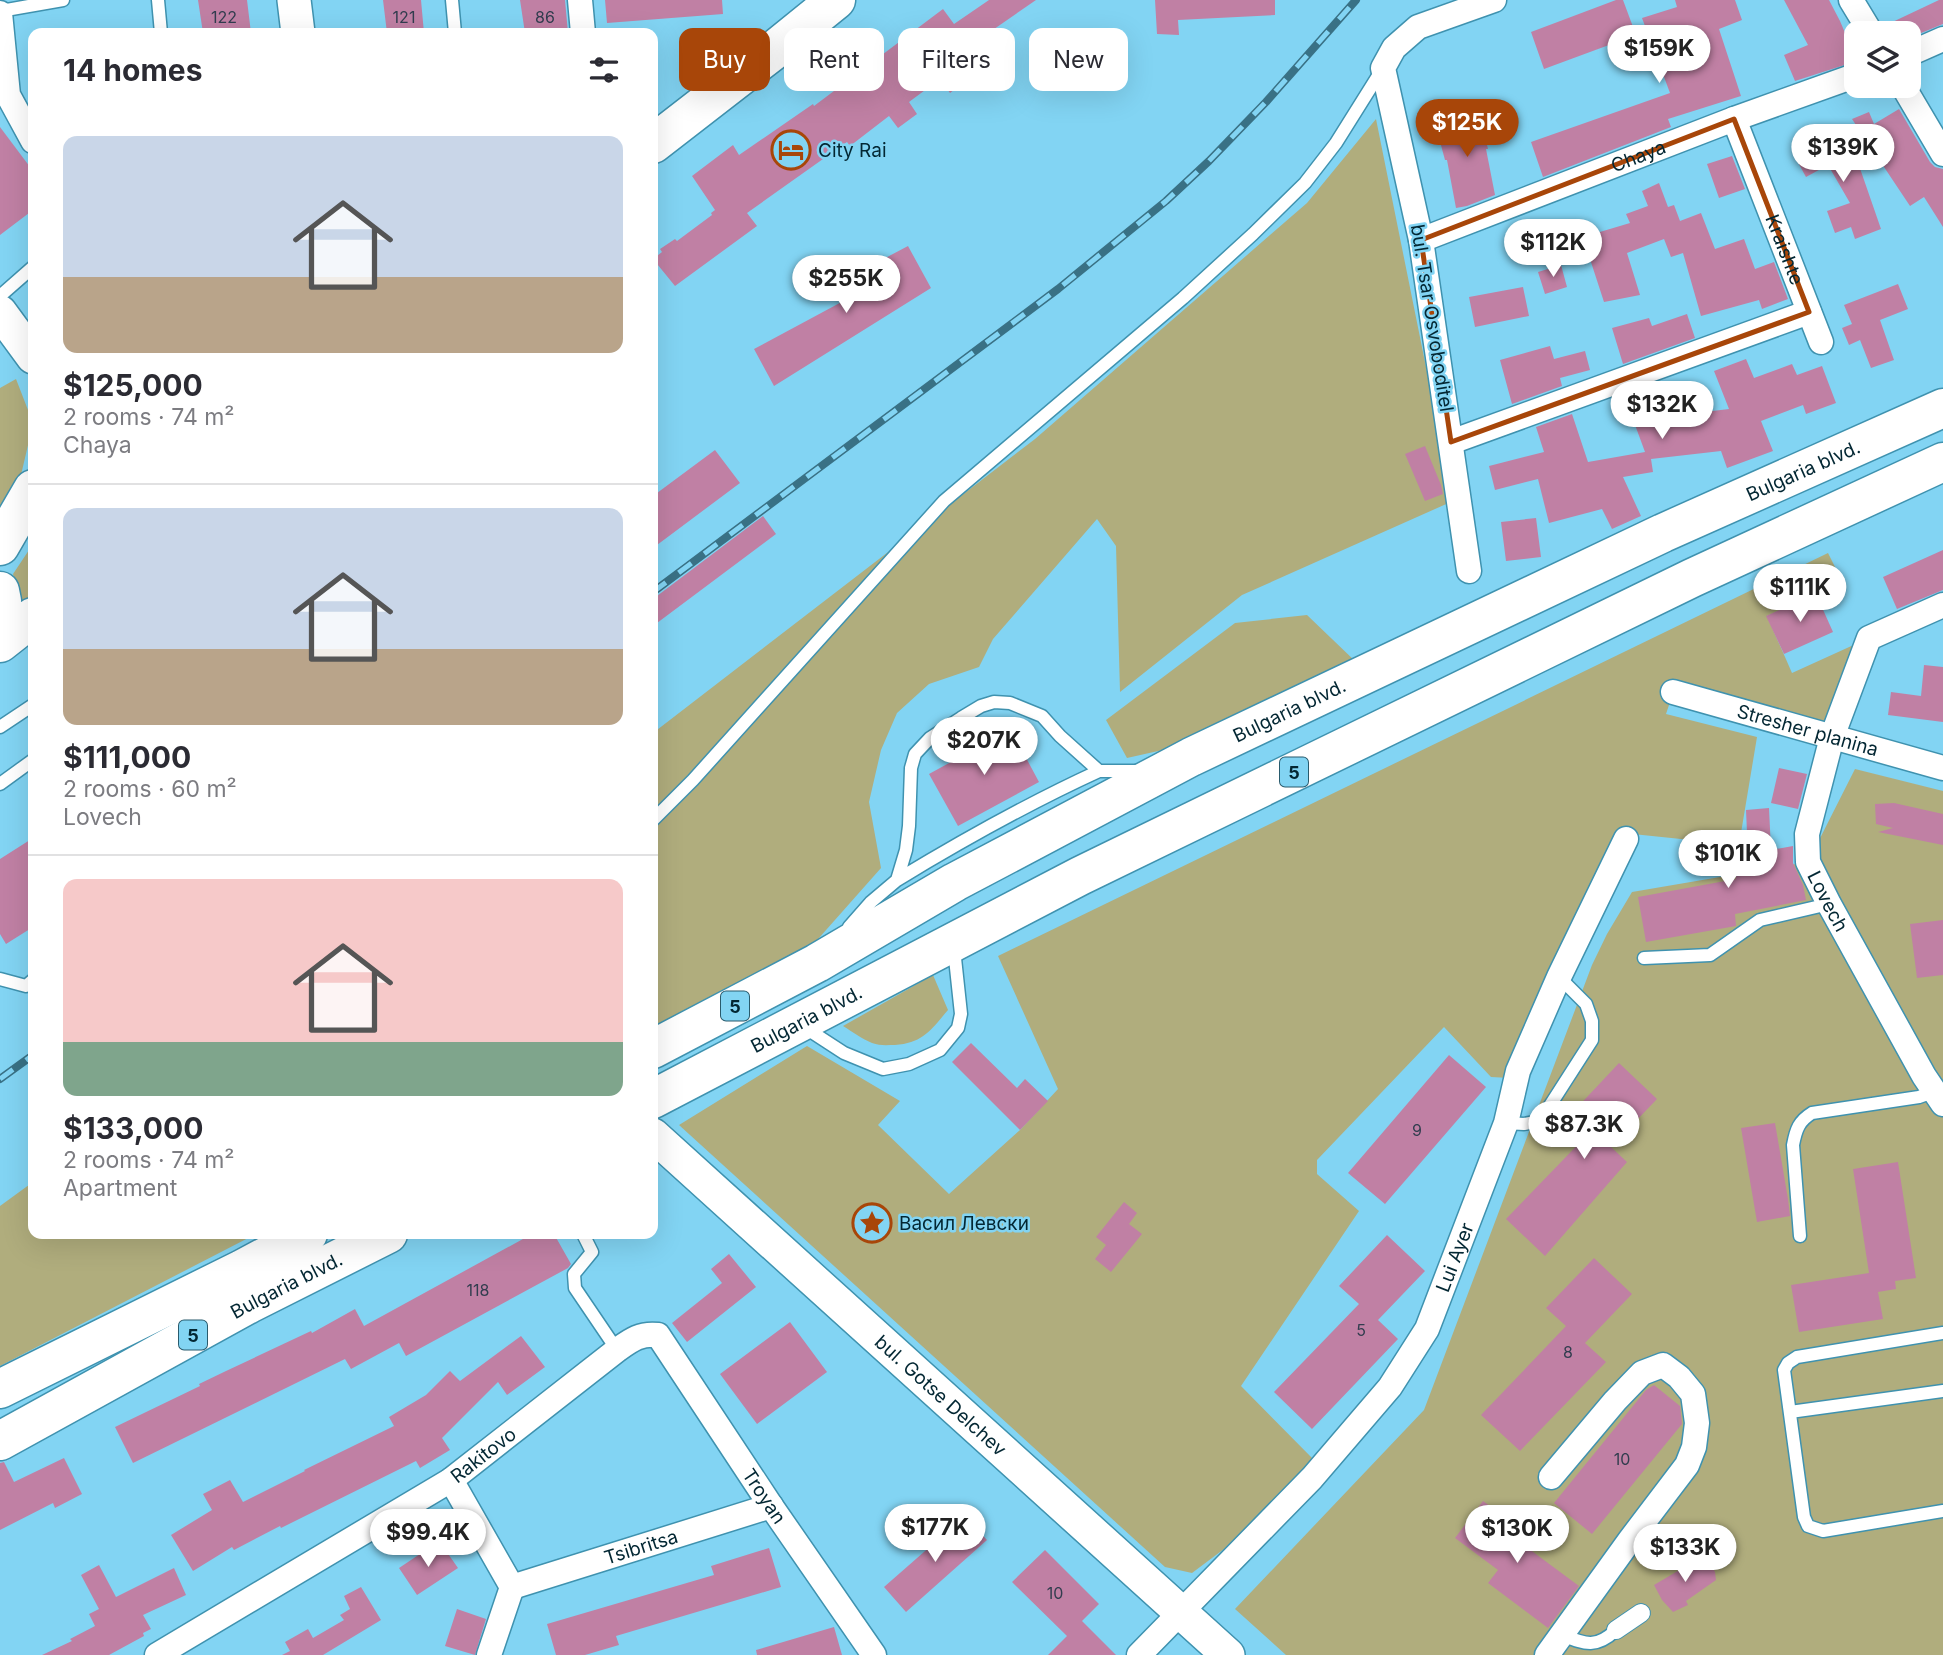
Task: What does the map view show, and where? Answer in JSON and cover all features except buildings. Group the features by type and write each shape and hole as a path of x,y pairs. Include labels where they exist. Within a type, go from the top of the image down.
{"main road":[{"path":"294,0 297,28"},
{"path":"658,108 795,0"},
{"path":"658,140 836,0"},
{"path":"0,312 28,350"},
{"name":"Bulgaria blvd.","path":"658,1046 817,963 955,882 1191,757 1663,533 1943,408"},
{"name":"Bulgaria blvd.","path":"658,1095 1105,863 1692,578 1943,462"},
{"path":"0,546 28,498"},
{"path":"0,591 0,607"},
{"path":"0,643 28,621"},
{"name":"bul. Gotse Delchev","path":"658,1140 1228,1655"},
{"name":"Bulgaria blvd.","path":"0,1389 299,1239"},
{"name":"Bulgaria blvd.","path":"0,1441 249,1304 378,1239"}],"street":[{"path":"580,0 583,28"},
{"path":"1383,68 1394,48 1418,27 1494,0"},
{"path":"1851,0 1864,21"},
{"path":"0,12 8,95 28,132"},
{"path":"1921,49 1943,39"},
{"name":"bul. Tsar Osvoboditel","path":"1383,68 1421,240 1469,570"},
{"name":"Chaya","path":"1421,240 1734,119 1844,80"},
{"path":"1910,98 1943,153"},
{"name":"Kraishte","path":"1734,119 1821,342"},
{"path":"1451,442 1809,312"},
{"name":"Lovech","path":"1938,1098 1829,904 1808,862 1806,846 1832,737 1869,638 1943,606"},
{"name":"Stresher planina","path":"1673,692 1943,768"},
{"name":"Lui Ayer","path":"1139,1655 1311,1478 1390,1387 1427,1329 1506,1123 1518,1071 1559,977 1626,839"},
{"name":"Rakitovo","path":"157,1655 452,1480 636,1336 658,1335"},
{"name":"Troyan","path":"658,1335 874,1655"},
{"path":"1548,1655 1687,1465 1694,1447 1698,1423 1693,1394 1679,1377 1663,1365 1642,1373 1550,1477"},
{"path":"452,1480 512,1587 489,1655"},
{"name":"Tsibritsa","path":"512,1587 771,1506"},
{"path":"1616,1630 1641,1613"}],"lane":[{"path":"0,12 63,0"},
{"path":"158,0 161,28"},
{"path":"452,0 455,28"},
{"path":"658,815 693,780 944,501 1174,306 1305,183 1336,143 1383,68"},
{"path":"0,296 28,271"},
{"path":"897,880 906,850 911,768 915,754 930,738 981,706 994,702 1010,703 1042,716 1099,771"},
{"path":"0,727 28,708"},
{"path":"817,963 871,902 897,880 964,839 1099,771 1132,772 1191,757"},
{"path":"0,784 28,764"},
{"path":"1644,958 1710,955 1760,920 1829,904"},
{"path":"798,1023 844,1053 883,1069 909,1064 940,1050 958,1028 961,1014 953,942"},
{"path":"1506,1123 1524,1125 1540,1121 1592,1040 1592,1021 1586,1004 1559,977"},
{"path":"0,979 28,984"},
{"path":"1800,1236 1793,1144 1801,1120 1812,1113 1920,1097 1938,1098"},
{"path":"586,1239 592,1252 574,1274 575,1288 617,1350"},
{"path":"1943,1333 1797,1357 1788,1363 1784,1370 1804,1517 1808,1526 1823,1531 1943,1511"},
{"path":"1790,1412 1943,1391"},
{"path":"1562,1635 1586,1644 1601,1642 1616,1630"}],"highlighted area":[{"path":"1734,119 1809,312 1451,442 1421,240"}],"shaded area":[{"path":"1376,119 1453,501 1242,595 1120,692 1116,546 1097,519 993,639 979,667 929,684 897,713 881,750 869,802 881,868 811,947 658,1026 658,729 1035,439 1307,203"},
{"path":"16,379 28,410 28,445 21,475 0,515 0,388"},
{"path":"28,552 28,606 17,615 18,594 13,574"},
{"path":"1828,553 1844,585 1816,594 1767,616 1792,673 1869,638 1832,737 1673,693 1666,714 1757,737 1739,845 1623,833 1510,1078 1491,1077 1444,1027 1317,1160 1317,1174 1359,1211 1241,1386 1314,1460 1224,1549 1192,1573 1165,1567 679,1125 807,1046 900,1101 878,1125 949,1194 1020,1130 1058,1089 998,956"},
{"path":"1307,615 1356,662 1176,747 1127,758 1106,720 1235,623"},
{"path":"1855,769 1943,791 1943,1655 1286,1655 1235,1609 1424,1410 1592,965 1632,892 1808,862"},
{"path":"933,975 948,1010 931,1029 913,1042 878,1045 843,1026"},
{"path":"28,1186 28,1239 246,1239 0,1366 0,1206"}],"railway":[{"path":"658,588 1058,289 1166,201 1266,102 1356,0"},
{"path":"0,1079 28,1059"}],"place":[{"name":"City Rai","path":"791,150"},
{"name":"Васил Левски","path":"872,1223"}]}
